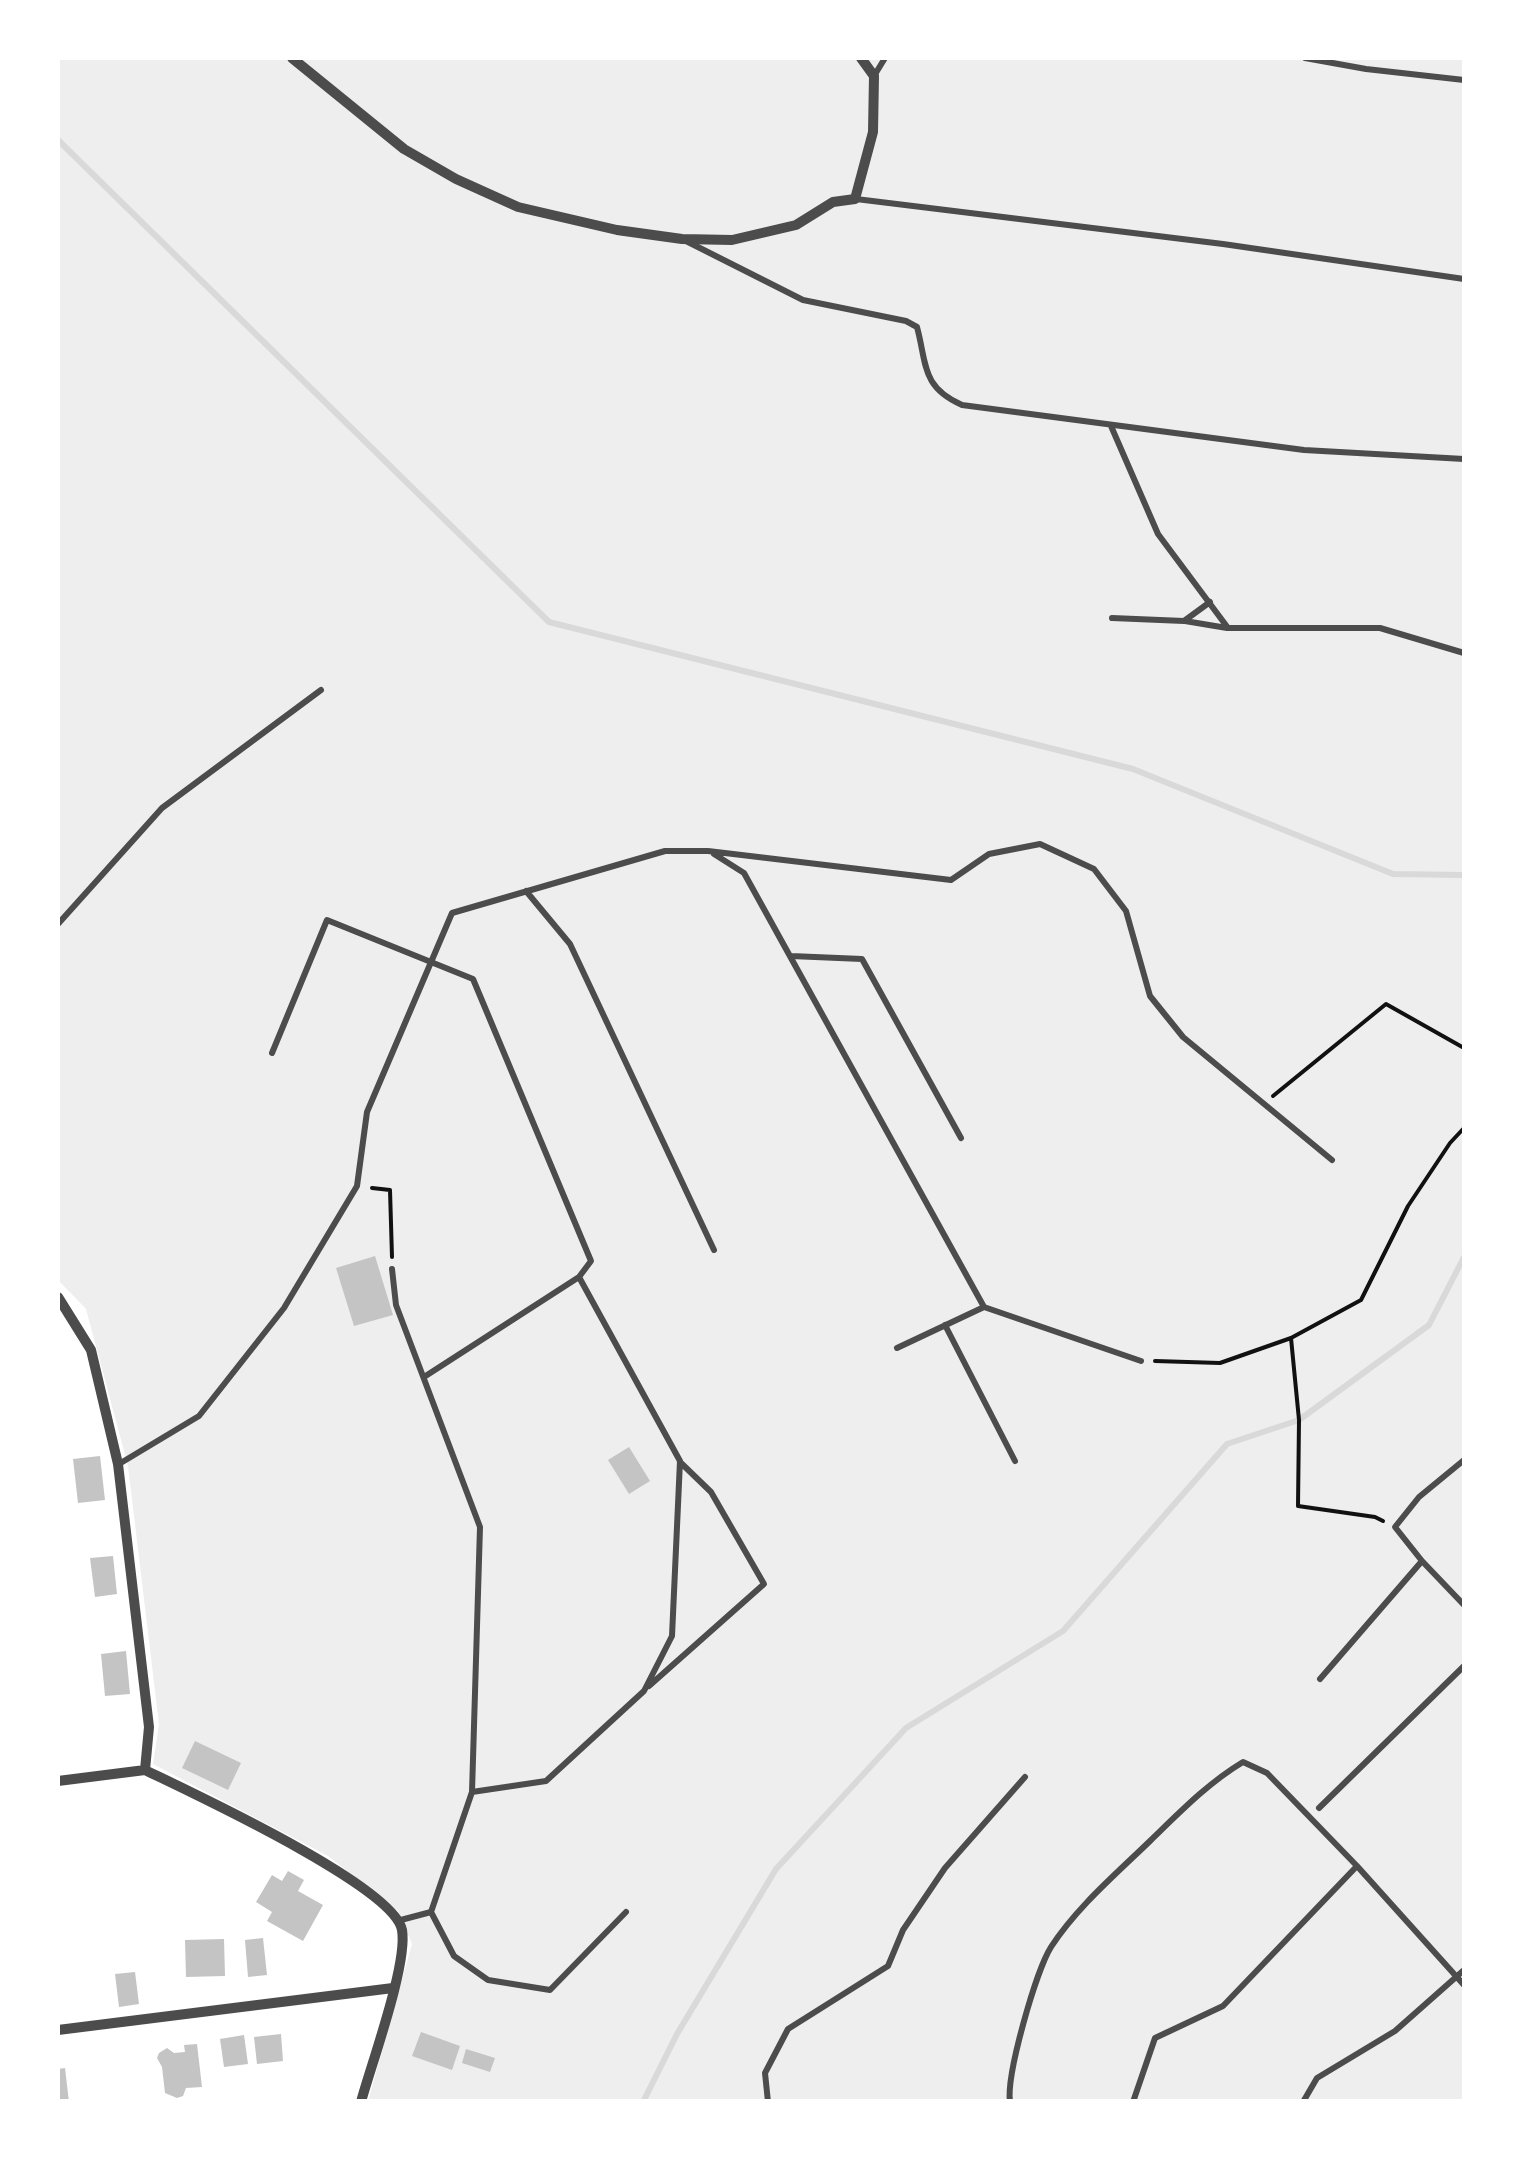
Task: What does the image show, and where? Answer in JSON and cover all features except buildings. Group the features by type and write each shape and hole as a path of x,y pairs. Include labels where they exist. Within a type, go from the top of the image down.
{"street":[{"path":"292,58 404,149 456,180 518,207 617,230 682,239 732,240 796,225 833,202 855,199 873,132 874,76 861,58"},
{"path":"58,1297 90,1350 118,1464 149,1727 145,1770"},
{"path":"58,1780 145,1770 325,1861 390,1912 402,1929 401,1954 361,2102"},
{"path":"58,2030 393,1988"}],"lane":[{"path":"874,76 885,58"},
{"path":"1305,58 1464,80"},
{"path":"1366,69 1369,58"},
{"path":"855,199 1223,244 1464,279"},
{"path":"682,239 804,300 917,326 924,368 933,386 962,405 1304,450 1464,459"},
{"path":"1110,425 1158,534 1228,628"},
{"path":"1184,621 1210,602"},
{"path":"1112,618 1184,621 1228,628 1380,628 1464,653"},
{"path":"58,924 162,808 321,690"},
{"path":"118,1464 199,1416 284,1308 357,1186 367,1112 452,913 665,851 708,851 951,880 989,854 1040,844 1094,868 1126,911 1150,996 1183,1037 1332,1160"},
{"path":"708,851 744,873 984,1307 1140,1361"},
{"path":"526,891 570,944 714,1250"},
{"path":"272,1053 327,920 473,979 591,1261 580,1276 424,1377"},
{"path":"790,956 862,959 961,1138"},
{"path":"392,1269 396,1305 480,1527 472,1792 431,1912 454,1956 488,1980 550,1990 626,1912"},
{"path":"472,1792 546,1781 764,1584 711,1492 680,1461 580,1276"},
{"path":"897,1348 984,1307"},
{"path":"945,1325 1015,1462"},
{"path":"1464,1460 1419,1497 1395,1527 1464,1605"},
{"path":"644,1690 672,1636 680,1461"},
{"path":"1320,1680 1422,1561"},
{"path":"1319,1808 1464,1666"},
{"path":"1010,2102 1019,2041 1048,1952 1067,1923 1217,1777 1243,1762 1267,1774 1464,1985"},
{"path":"768,2102 765,2073 788,2029 888,1966 903,1930 945,1868 1025,1777"},
{"path":"1133,2102 1155,2038 1223,2006 1357,1866"},
{"path":"398,1921 431,1912"},
{"path":"1303,2102 1317,2078 1394,2032 1464,1970"}],"path":[{"path":"1264,1104 1386,1004 1464,1048"},
{"path":"1140,1361 1220,1363 1291,1338 1361,1300 1408,1206 1450,1142 1464,1128"},
{"path":"357,1186 390,1190 392,1269"},
{"path":"1291,1338 1300,1420 1298,1506 1374,1517 1395,1527"}],"shaded area":[{"path":"58,58 1464,58 1464,2101 368,2101 412,1944 398,1911 328,1856 153,1764 159,1724 128,1466 86,1309 58,1280"}],"waterway":[{"path":"58,140 549,622 1133,769 1393,874 1464,875"},
{"path":"643,2102 677,2034 776,1869 906,1728 1063,1631 1227,1444 1299,1420 1429,1325 1464,1257"}]}
